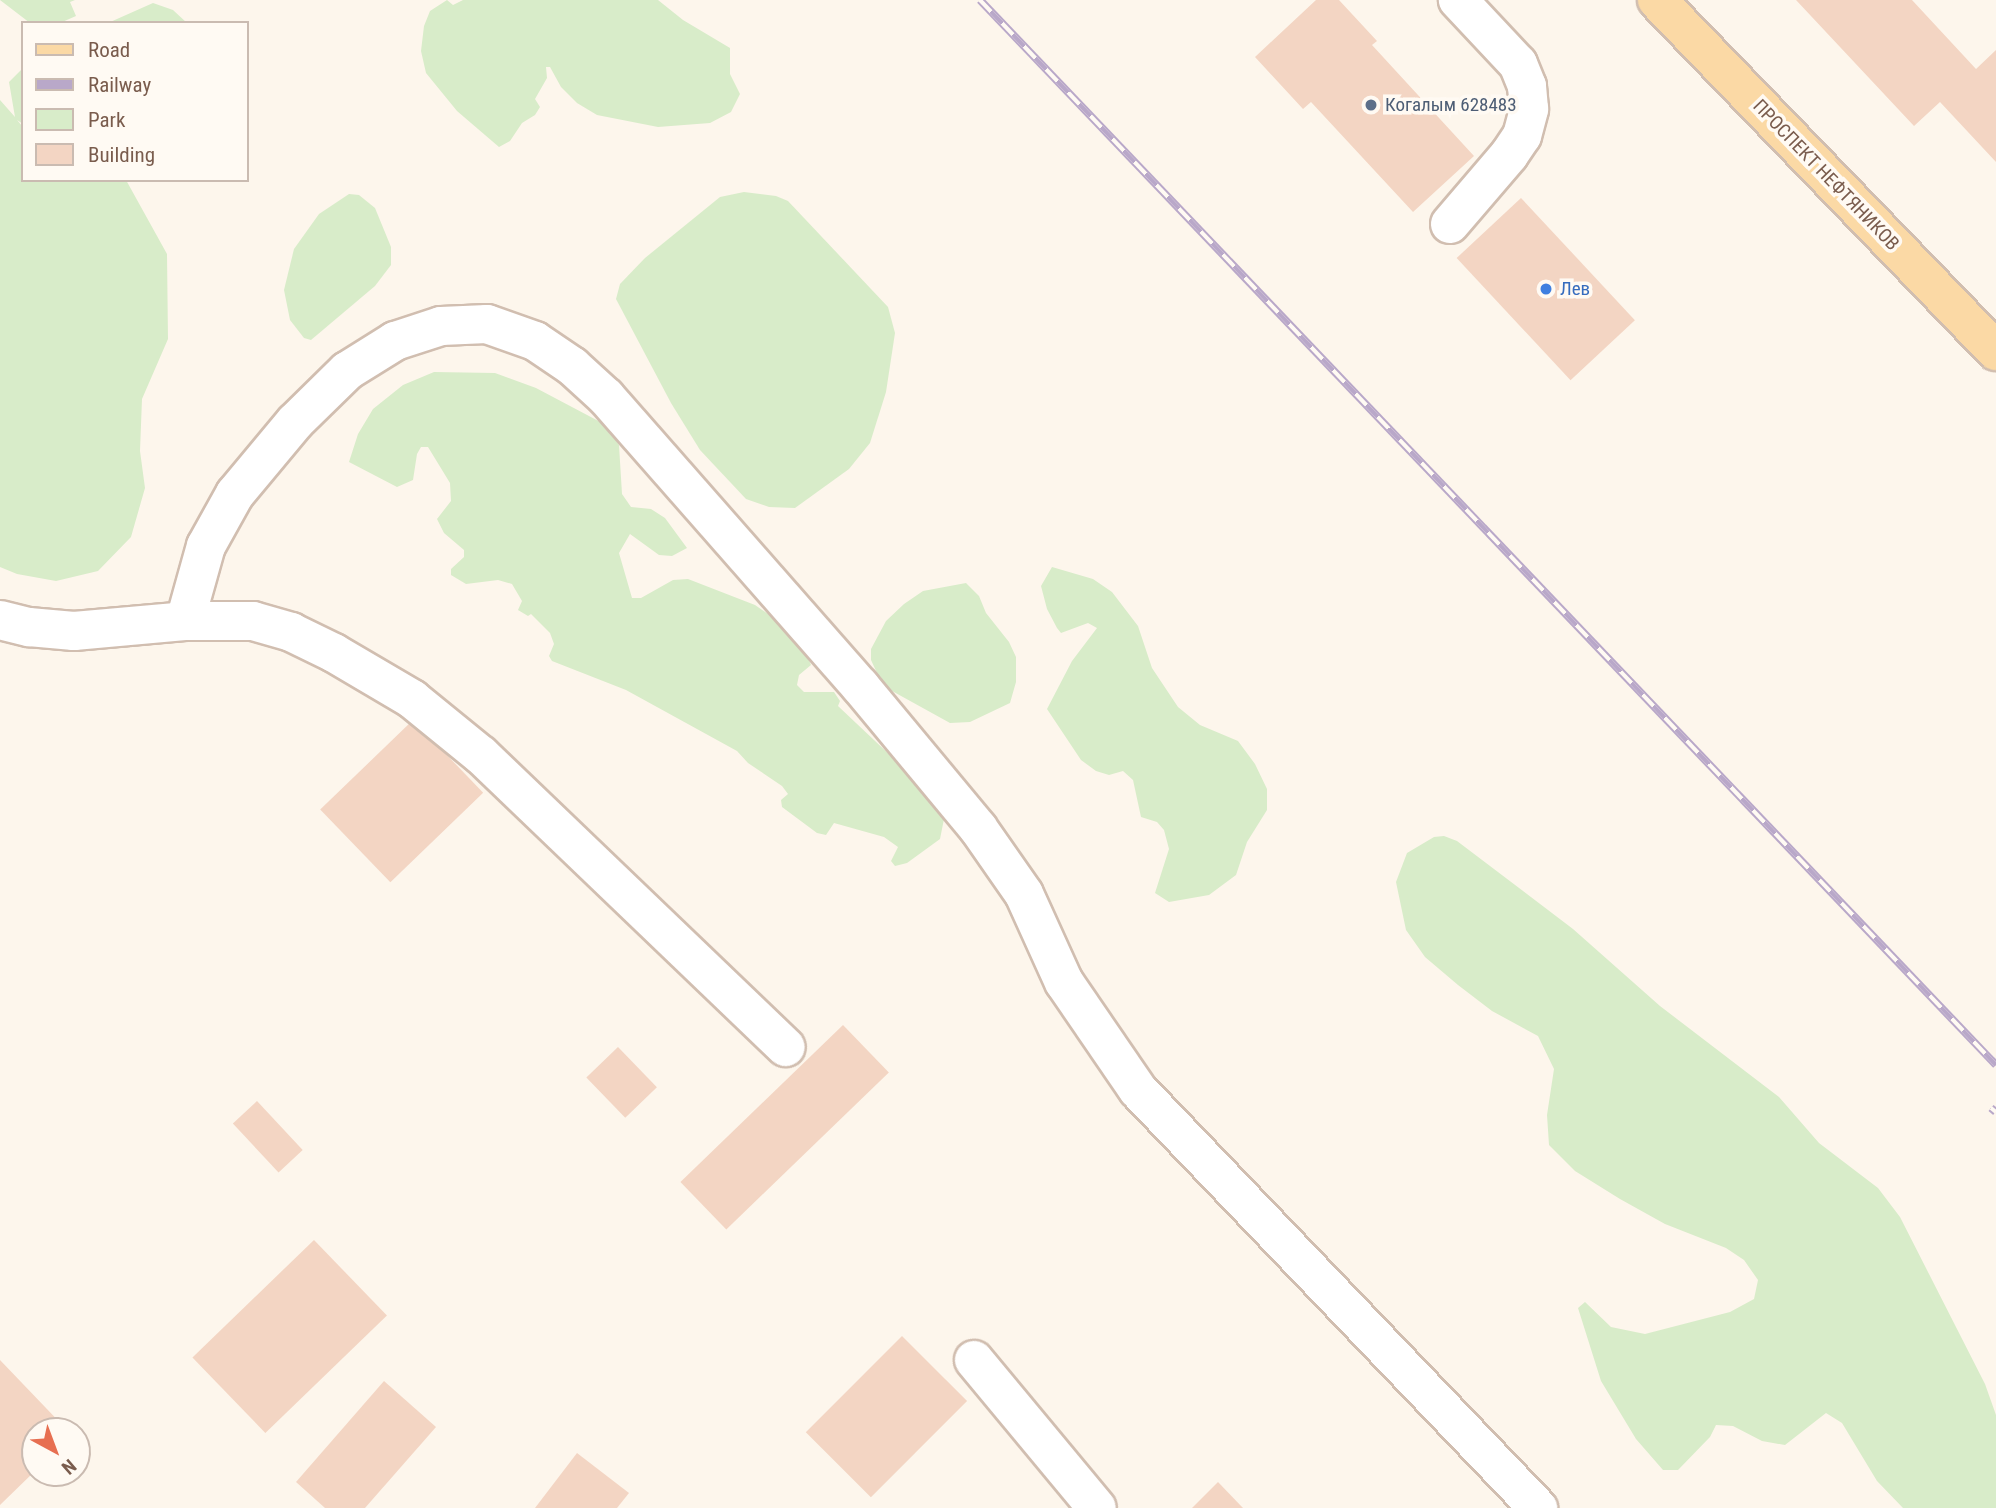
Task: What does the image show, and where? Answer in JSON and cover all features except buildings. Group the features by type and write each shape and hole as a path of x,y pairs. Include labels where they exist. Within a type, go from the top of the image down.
{"main road":[{"name":"ПРОСПЕКТ НЕФТЯНИКОВ","path":"1657,0 1993,341"}],"lane":[{"path":"1450,224 1509,155 1522,136 1529,109 1527,86 1518,64 1458,0"},
{"path":"185,621 206,547 235,494 295,422 347,371 395,341 441,326 487,324 535,341 572,366 606,397 860,686 978,828 1024,894 1064,982 1138,1090 1538,1508"},
{"path":"0,621 74,631 185,621 253,621 291,632 334,653 412,699 481,755 785,1047"},
{"path":"974,1360 1097,1508"}],"green space":[{"path":"0,0 75,0 70,2 76,16 65,21 27,21"},
{"path":"447,0 453,5 463,0 658,0 683,20 730,48 730,74 740,94 731,112 710,123 658,127 597,115 577,103 561,87 550,67 546,67 547,78 535,99 540,107 535,115 522,123 510,141 499,147 457,111 426,73 421,51 424,26 430,11"},
{"path":"153,3 173,10 185,21 112,21"},
{"path":"21,70 21,123 17,120 21,125 21,182 127,182 167,254 168,339 142,399 140,451 145,488 131,537 98,571 56,581 17,574 0,567 0,100 15,117 9,82"},
{"path":"744,192 776,196 788,201 888,307 895,333 886,392 870,443 849,469 795,508 769,507 746,499 700,450 671,403 616,299 620,284 645,258 720,197"},
{"path":"349,194 359,195 375,208 391,247 391,265 375,286 311,340 304,338 290,320 284,290 294,249 319,214"},
{"path":"434,372 495,373 536,388 606,425 619,445 622,494 631,507 651,509 665,518 687,548 672,556 659,555 630,534 619,553 632,598 641,598 673,580 688,579 755,605 784,625 804,648 811,665 799,675 797,685 804,692 834,692 840,701 838,706 910,774 944,819 940,839 907,863 895,866 891,861 898,847 884,837 834,823 826,835 817,833 782,807 781,800 788,794 782,786 748,763 737,751 626,690 552,661 549,656 554,644 550,633 531,614 528,616 518,610 522,601 512,584 498,580 466,584 451,575 451,569 464,557 464,550 444,533 437,519 451,501 450,483 428,447 421,447 417,454 413,480 397,487 349,462 358,434 373,409 403,385"},
{"path":"1052,567 1093,579 1112,592 1138,626 1152,668 1178,707 1200,725 1238,741 1255,764 1267,789 1267,810 1247,842 1236,875 1209,895 1169,902 1155,893 1169,849 1164,830 1157,822 1141,817 1133,780 1123,771 1109,775 1096,771 1081,760 1047,709 1072,661 1097,628 1088,623 1061,633 1057,628 1047,609 1041,586"},
{"path":"966,583 979,596 986,613 1009,642 1016,657 1016,682 1010,703 970,722 950,723 883,686 871,660 871,649 886,621 904,604 923,591"},
{"path":"1444,836 1457,841 1573,929 1660,1006 1779,1097 1819,1143 1878,1188 1900,1217 1985,1384 1996,1415 1996,1508 1903,1508 1877,1481 1842,1423 1826,1413 1785,1445 1762,1441 1733,1426 1716,1425 1710,1437 1678,1470 1663,1470 1636,1439 1601,1381 1578,1308 1585,1302 1611,1327 1645,1334 1730,1312 1754,1299 1758,1280 1744,1260 1726,1248 1665,1224 1620,1199 1575,1171 1549,1145 1547,1115 1554,1069 1538,1036 1492,1011 1458,985 1425,957 1406,930 1396,882 1407,853 1434,837"}],"railway":[{"path":"980,0 1996,1065"},
{"path":"1991,1108 1996,1112"}],"place":[{"name":"Когалым 628483","path":"1371,105"},
{"name":"Лев","path":"1546,289"}]}
